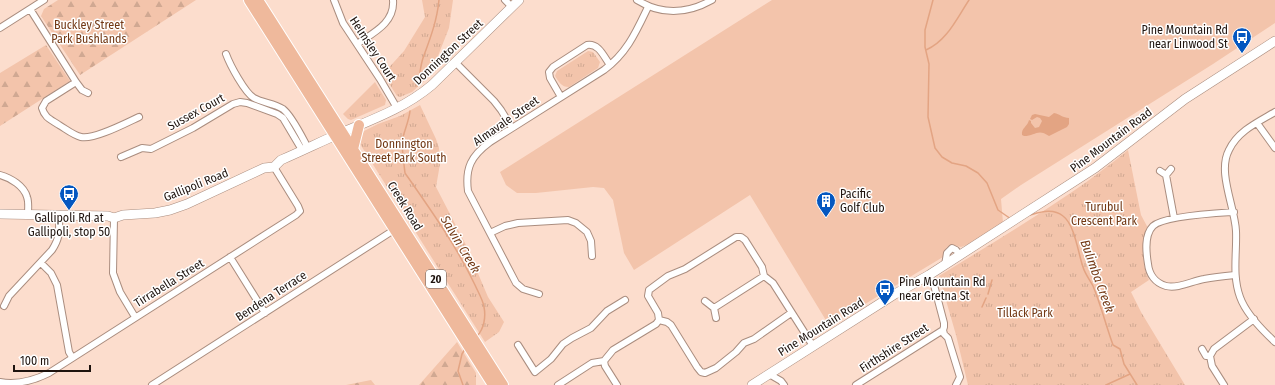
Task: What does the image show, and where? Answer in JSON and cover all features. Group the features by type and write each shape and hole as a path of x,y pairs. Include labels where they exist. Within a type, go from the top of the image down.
{"main road":[{"name":"Creek Road","path":"249,0 339,134 354,149 398,227"},
{"name":"Creek Road","path":"258,0 339,134 468,337 493,385"},
{"name":"Donnington Street","path":"339,134 397,108 426,90 519,0"},
{"name":"Pine Mountain Road","path":"752,385 894,294 929,275 1074,182 1117,153 1185,99 1275,40"},
{"path":"354,149 359,125"},
{"name":"Gallipoli Road","path":"0,214 59,214 108,216 114,218 123,215 155,213 170,210 187,204 264,168 274,167 281,160 339,134"},
{"name":"Creek Road","path":"474,348 504,385"}],"street":[{"path":"0,28 44,0"},
{"name":"Helmsley Court","path":"334,0 343,23 397,108"},
{"path":"357,44 382,27 389,19 393,0"},
{"path":"505,0 512,7"},
{"path":"636,0 648,7 665,11 699,7 712,0"},
{"name":"Almavale Street","path":"539,294 523,289 516,283 468,191 466,179 468,168 480,149 620,57 629,45 648,7"},
{"path":"30,9 76,82 82,90 88,93"},
{"path":"561,97 550,78 549,72 553,67 587,45 592,44 597,46 610,65"},
{"path":"226,54 230,64 248,92 254,98 278,107 305,149"},
{"path":"455,62 494,101 512,128"},
{"path":"76,82 46,101 42,108 45,116 75,135 89,137 114,128 139,116"},
{"name":"Sussex Court","path":"121,157 142,148 151,149 194,128 233,104 240,102 285,116"},
{"path":"1275,112 1242,133 1235,140 1228,151 1225,167 1234,212 1236,230 1235,275 1240,298 1246,309 1275,342"},
{"path":"1257,123 1275,148"},
{"name":"Tirrabella Street","path":"0,382 10,384 25,382 49,373 296,215 300,211 298,206 274,167"},
{"path":"1166,175 1171,169"},
{"path":"1160,171 1166,175 1174,218"},
{"path":"0,175 14,181 21,188 27,197 28,214"},
{"path":"1234,212 1174,218 1158,222 1149,232 1146,241 1149,272 1159,284 1174,286 1203,279 1235,275"},
{"path":"4,306 9,296 41,263 57,242 60,235 59,214"},
{"path":"114,218 113,273 120,292 135,317"},
{"path":"490,233 505,226 518,223 568,220 576,223 587,232 591,241 592,256"},
{"name":"Bendena Terrace","path":"152,385 398,227"},
{"path":"558,385 592,363 604,361 613,350 656,324 658,320 658,312 648,296 649,290 668,276 685,269 736,237 741,237 745,240 762,267 764,276 773,283 813,346"},
{"path":"230,258 265,313"},
{"path":"41,263 51,273 57,285 72,358"},
{"path":"929,275 934,285 942,315 944,334 948,338 960,377 956,385"},
{"path":"714,308 764,276"},
{"path":"518,345 536,372 551,359 563,344 590,328 607,311 625,300"},
{"path":"706,301 714,308 716,318"},
{"path":"658,320 667,322 670,325 697,368 701,372 706,373 716,368 730,357 744,343 754,339 791,313"},
{"path":"1224,385 1212,366 1210,356 1214,349 1254,319"},
{"name":"Firthshire Street","path":"856,385 943,330"},
{"path":"1202,349 1206,356 1210,356"},
{"path":"604,361 605,366 617,385"},
{"path":"780,366 782,383"},
{"path":"769,374 782,383"}],"green space":[{"name":"Buckley Street Park Bushlands","path":"58,0 196,0 80,75 41,16 44,9"},
{"path":"422,0 453,0 449,28 436,61 441,66 412,92 400,97 397,96 383,74 404,51 425,17"},
{"name":"Pacific Golf Club","path":"772,0 1275,0 1275,23 1001,199 1003,223 969,244 961,247 950,245 946,248 943,257 850,313 845,311 827,322 750,195 634,270 624,253 613,200 604,188 593,187 536,193 517,193 506,185 500,172"},
{"name":"Buckley Street Park Bushlands","path":"46,45 70,81 0,126 0,73"},
{"path":"588,51 593,52 600,62 598,68 569,87 562,85 555,76 557,71"},
{"path":"375,82 386,100 385,105 351,120 348,119 343,114"},
{"name":"Donnington Street Park South","path":"420,105 439,148 440,164 436,187 466,245 488,297 504,322 499,332 485,342 360,144 364,131 400,116"},
{"name":"Tillack Park","path":"1128,150 1141,215 1148,228 1144,239 1143,254 1149,280 1131,292 1141,312 1185,385 968,385 956,335 939,276 1060,200 1106,168"},
{"path":"457,342 476,373 476,385 419,385"},
{"path":"371,380 375,385 346,385"}],"shaded area":[{"path":"1054,113 1069,118 1069,124 1067,127 1049,136 1039,132 1028,136 1022,135 1029,120 1035,128 1039,127 1042,121 1037,117 1032,120 1030,119 1032,115 1035,114 1049,117"}],"waterway":[{"name":"Salvin Creek","path":"417,86 422,61 435,23 439,0"},
{"name":"Bulimba Creek","path":"933,0 925,30 925,47 929,64 928,117 935,148 942,157 952,163 966,166 978,173 987,183 998,210 1011,219"},
{"path":"926,50 946,35 969,0"},
{"name":"Salvin Creek","path":"410,111 402,141 405,173 451,241 468,270 482,299 485,319 477,336"},
{"name":"Bulimba Creek","path":"1030,215 1051,211 1063,216 1067,220 1073,232 1084,270 1096,293 1113,345 1120,349 1124,364 1137,385"},
{"path":"988,294 992,280"},
{"path":"982,307 986,298"},
{"name":"Salvin Creek","path":"463,385 458,371 462,354 465,349"},
{"path":"1106,385 1130,374"}],"place":[{"name":"Pine Mountain Rd near Linwood St","path":"1242,54"},
{"name":"Gallipoli Rd at Gallipoli, stop 50","path":"69,211"},
{"name":"Pacific Golf Club","path":"826,218"},
{"name":"Pine Mountain Rd near Gretna St","path":"885,306"}],"park label":[{"name":"Turubul Crescent Park","path":"1104,214"}]}
